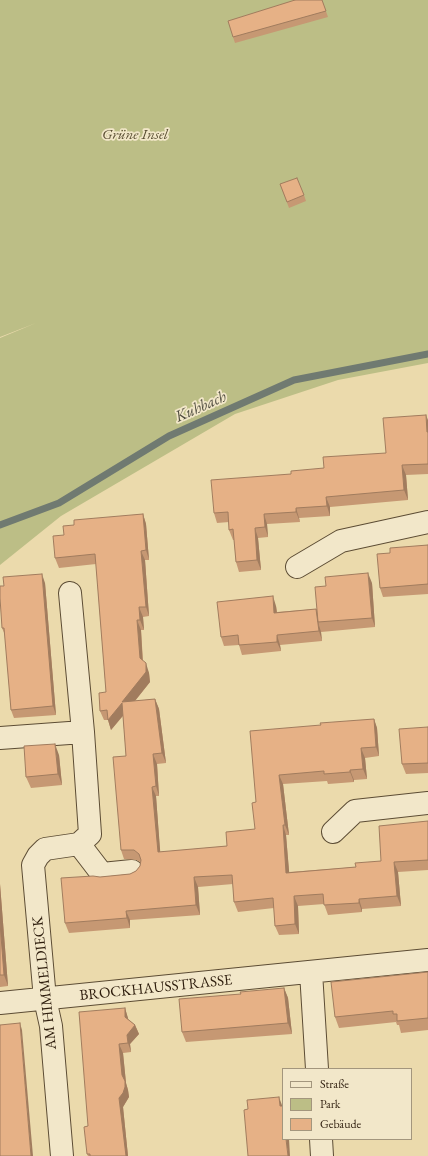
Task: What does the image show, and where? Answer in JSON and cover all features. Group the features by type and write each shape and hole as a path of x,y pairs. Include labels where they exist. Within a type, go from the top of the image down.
{"street":[{"path":"297,567 341,542 428,522"},
{"path":"70,593 83,732 90,834 79,844 102,874 132,871"},
{"path":"0,738 83,732"},
{"path":"333,832 355,811 428,803"},
{"name":"AM HIMMELDIECK","path":"62,1156 50,1026 45,999 33,865 38,856 45,849 79,844"},
{"name":"BROCKHAUSSTRASSE","path":"0,1003 428,960"},
{"path":"312,972 317,1068"},
{"path":"321,1140 322,1156"}],"green space":[{"name":"Grüne Insel","path":"0,0 428,0 428,363 338,380 235,414 61,516 0,565 0,338 36,323 0,337"}],"building":[{"path":"295,0 322,0 326,11 233,37 228,21"},
{"path":"297,178 304,195 287,202 280,184"},
{"path":"426,415 428,432 428,464 402,465 404,490 326,497 327,506 296,508 296,512 264,514 265,527 255,528 257,560 236,562 233,529 229,530 228,512 214,513 211,480 291,474 291,471 324,468 323,457 386,453 383,418"},
{"path":"143,514 146,550 141,551 146,607 139,607 140,620 137,620 140,658 146,663 146,672 122,702 155,699 162,753 153,754 156,786 152,787 158,852 227,846 226,832 255,829 252,803 256,802 250,731 321,725 320,723 374,719 376,747 361,748 363,769 350,770 350,772 324,774 324,771 279,775 285,825 283,825 286,873 356,867 355,863 381,861 379,826 428,821 428,860 394,862 397,896 359,899 359,903 324,905 323,894 294,896 295,924 275,926 273,898 234,902 232,875 194,877 196,905 126,911 127,918 65,923 61,878 100,877 130,874 136,871 140,866 141,860 139,854 134,850 121,850 113,757 126,756 122,703 108,720 107,710 100,711 99,693 106,692 95,554 55,558 53,536 64,535 63,526 74,525 74,520"},
{"path":"428,545 428,584 380,588 377,554 390,553 390,548"},
{"path":"368,573 372,618 318,622 315,587 326,586 325,577"},
{"path":"42,574 53,706 11,710 4,628 2,628 0,586 4,586 3,577"},
{"path":"273,596 274,613 316,609 319,631 277,635 277,642 239,645 238,635 221,637 217,602"},
{"path":"428,727 428,763 402,764 399,729"},
{"path":"55,744 58,774 26,777 24,746"},
{"path":"0,923 4,975 0,975"},
{"path":"428,972 428,1018 397,1021 397,1014 393,1014 393,1011 335,1017 331,982"},
{"path":"284,988 288,1023 182,1032 179,999 241,994 240,992"},
{"path":"125,1008 125,1017 135,1025 127,1035 128,1043 119,1044 122,1075 125,1081 123,1093 119,1098 126,1156 90,1156 90,1154 87,1154 84,1127 88,1126 79,1012"},
{"path":"20,1023 31,1156 0,1156 0,1025"},
{"path":"279,1097 280,1106 282,1106 282,1140 286,1140 288,1156 248,1156 244,1110 248,1109 247,1100"}],"waterway":[{"name":"Kuhbach","path":"0,525 59,503 169,436 294,380 428,354"}]}
